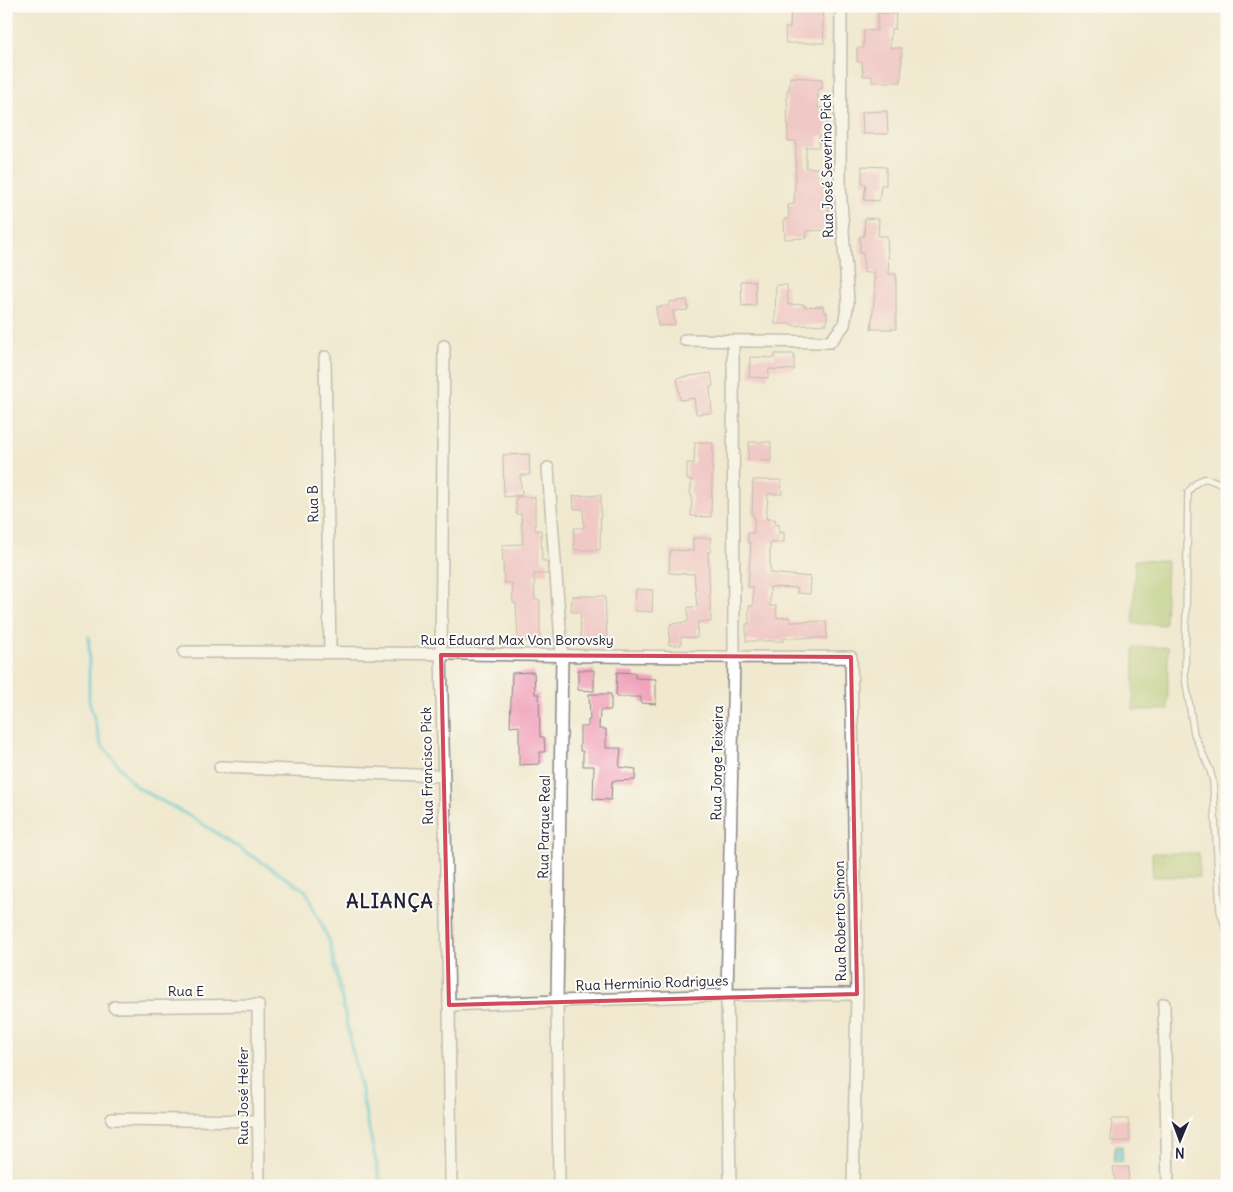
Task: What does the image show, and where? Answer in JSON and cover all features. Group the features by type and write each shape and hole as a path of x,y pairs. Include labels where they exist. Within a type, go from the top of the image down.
{"street":[{"name":"Rua José Severino Pick","path":"734,340 830,342 844,325 848,302 840,187 841,6"},
{"path":"685,340 734,340"},
{"name":"Rua Jorge Teixeira","path":"730,1186 727,995 734,658 734,340"},
{"name":"Rua Francisco Pick","path":"444,346 441,655 442,776 449,1005 451,1186"},
{"name":"Rua B","path":"325,357 330,651"},
{"name":"Rua Parque Real","path":"548,468 562,654 556,1002 559,1186"},
{"name":"Rua Eduard Max Von Borovsky","path":"184,652 330,651 441,655 562,654 734,658 850,657"},
{"name":"Rua Roberto Simon","path":"850,657 857,994 853,1186"},
{"path":"220,767 442,776"},
{"name":"Rua Hermínio Rodrigues","path":"449,1005 727,995 857,994"},
{"path":"1164,1004 1168,1186"},
{"name":"Rua E","path":"114,1007 258,1005"},
{"name":"Rua José Helfer","path":"258,1005 259,1186"},
{"path":"112,1120 258,1121"}],"lane":[{"path":"1227,488 1209,478 1202,478 1188,492 1185,677 1194,734 1210,770 1212,781 1220,912 1227,931"}],"highlighted area":[{"path":"441,655 851,657 857,994 449,1005"}],"green space":[{"path":"1135,560 1167,561 1165,625 1133,624"},
{"path":"1134,647 1168,647 1168,710 1133,710"},
{"path":"1152,853 1199,853 1199,877 1152,877"}],"water":[{"path":"1115,1146 1122,1146 1123,1161 1114,1162"}],"building":[{"path":"791,6 822,6 824,43 786,43 785,28 790,28"},
{"path":"878,13 896,14 895,29 891,29 890,48 902,48 901,82 872,82 872,76 863,76 862,62 857,62 857,48 863,48 864,30 877,31"},
{"path":"790,77 822,79 822,89 818,89 818,108 827,108 827,130 825,130 825,135 819,136 819,147 806,147 806,168 821,168 821,182 832,182 832,200 829,200 830,230 806,231 807,238 785,239 784,219 789,219 788,205 794,204 796,160 796,141 788,141 787,90 789,90"},
{"path":"887,111 888,134 863,134 862,112"},
{"path":"862,166 886,167 886,185 881,185 879,201 864,200 866,184 862,184"},
{"path":"865,218 879,219 878,236 887,236 889,274 896,274 896,329 871,329 875,292 874,272 864,273 863,253 860,253 860,236 864,236"},
{"path":"741,281 755,281 756,305 742,306"},
{"path":"776,285 787,285 788,305 804,304 804,307 823,306 824,312 827,312 827,324 794,326 793,324 775,324"},
{"path":"687,300 688,310 673,311 675,325 658,326 656,307 669,306 669,302"},
{"path":"775,354 794,354 794,370 769,369 768,378 749,377 750,357 775,358"},
{"path":"711,373 713,386 710,387 712,413 696,414 694,398 680,400 677,378"},
{"path":"695,442 713,443 711,517 691,516 692,495 690,494 692,480 687,480 687,463 694,463"},
{"path":"749,442 771,442 771,461 748,460"},
{"path":"529,454 530,475 520,475 522,495 504,497 503,455"},
{"path":"753,480 781,480 782,494 768,494 766,519 775,519 775,525 779,524 779,533 784,532 784,542 770,543 770,573 811,577 810,594 797,593 798,588 770,587 770,606 776,606 777,618 789,617 790,622 826,621 827,638 784,638 784,641 746,641 746,624 749,624 749,606 753,606 753,587 748,587 751,543 748,543 748,533 754,533 754,516 752,515"},
{"path":"601,495 600,550 574,550 574,528 584,528 583,509 574,509 573,496"},
{"path":"516,497 535,497 535,530 541,530 542,561 547,561 548,574 534,574 535,600 540,600 540,640 518,641 516,603 513,603 512,583 504,583 502,545 523,544 521,514 516,514"},
{"path":"693,538 711,538 710,552 708,552 711,622 698,622 697,638 681,637 681,645 669,645 670,624 688,622 688,607 697,607 694,574 669,573 670,550 693,551"},
{"path":"636,589 653,590 652,612 635,611"},
{"path":"572,596 605,596 607,638 581,639 580,612 571,612"},
{"path":"578,670 594,670 594,691 578,690"},
{"path":"534,672 535,694 539,694 540,737 544,737 545,752 540,752 540,764 519,765 519,726 510,727 512,673"},
{"path":"617,672 635,673 635,678 656,679 656,704 641,703 641,697 616,697"},
{"path":"589,694 611,694 611,710 600,710 599,729 606,729 606,748 621,748 619,767 636,769 635,780 612,781 611,800 593,799 594,766 583,766 583,751 580,751 580,727 588,727 588,720 590,720"},
{"path":"1112,1119 1128,1119 1130,1141 1111,1141"},
{"path":"1113,1167 1129,1167 1128,1186 1116,1186"}],"waterway":[{"path":"89,637 89,700 101,744 135,786 195,819 306,891 330,943 381,1186"}],"district":[{"name":"ALIANÇA","path":"390,901"}]}
